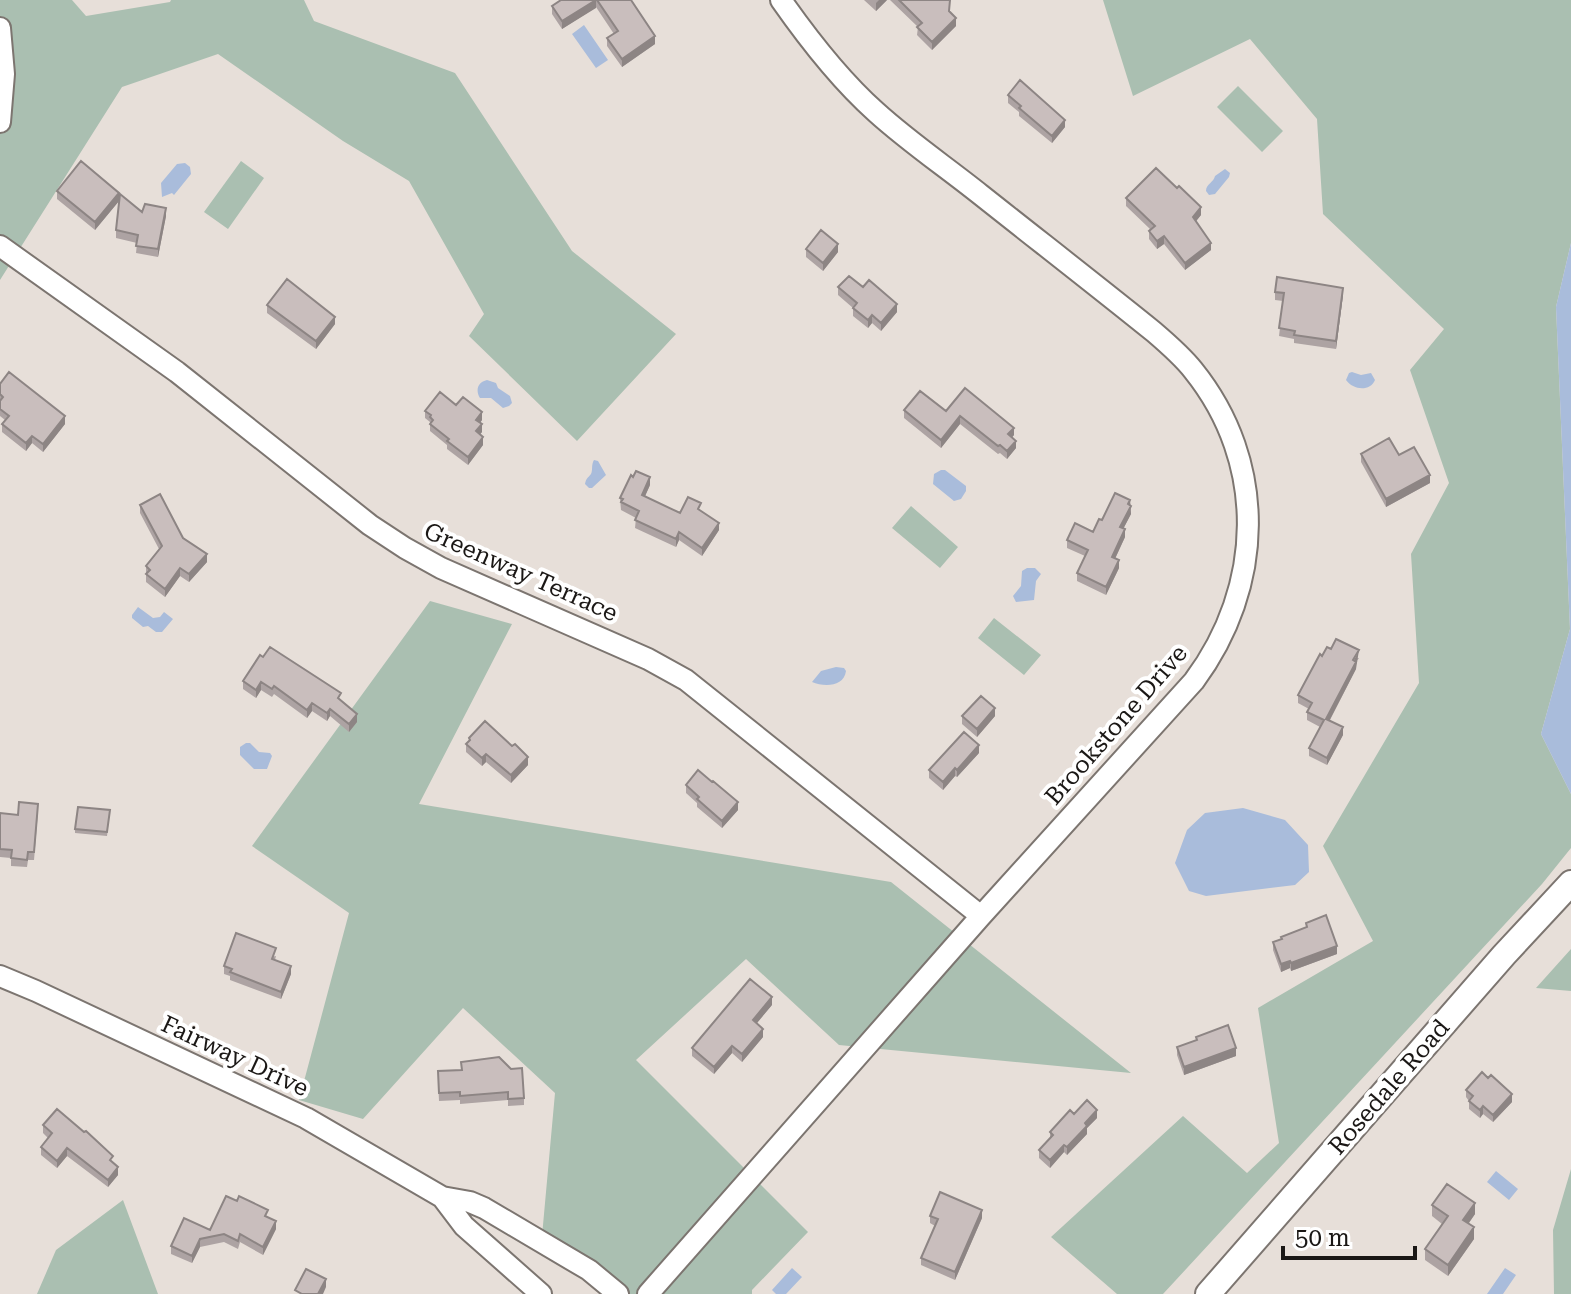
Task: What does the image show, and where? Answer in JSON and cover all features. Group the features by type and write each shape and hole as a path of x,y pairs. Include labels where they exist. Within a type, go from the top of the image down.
{"street":[{"name":"Brookstone Drive","path":"648,1294 981,916 1194,681 1227,626 1247,556 1249,525 1241,467 1229,429 1213,398 1193,370 1173,348 873,110 805,34 781,0"},
{"path":"0,28 4,74 0,122"},
{"name":"Greenway Terrace","path":"0,246 177,372 370,525 405,548 441,568 599,635 686,680 981,916"},
{"name":"Rosedale Road","path":"1208,1294 1504,955 1571,883"},
{"name":"Fairway Drive","path":"0,976 306,1118 442,1197 484,1208 589,1270 618,1294"},
{"name":"Fairway Drive","path":"442,1197 464,1226 541,1294"}],"green space":[{"path":"0,0 72,0 86,16 171,0 304,0 314,21 455,73 572,251 676,334 577,441 469,336 484,314 409,181 343,141 218,54 122,87 0,280"},
{"path":"1103,0 1571,0 1571,243 1556,307 1570,629 1541,734 1571,794 1571,848 1542,884 1163,1294 1117,1294 1051,1237 1183,1116 1247,1173 1279,1143 1258,1008 1373,941 1323,846 1419,683 1411,554 1449,483 1410,370 1444,329 1323,214 1317,119 1250,39 1133,96"},
{"path":"1238,86 1283,131 1262,152 1217,107"},
{"path":"241,161 264,178 228,229 204,212"},
{"path":"911,506 958,547 940,568 892,528"},
{"path":"430,601 512,624 419,804 891,882 1131,1073 839,1045 746,959 636,1060 808,1232 752,1290 752,1294 626,1294 542,1236 555,1093 463,1008 363,1119 299,1100 349,913 252,846"},
{"path":"994,618 1041,655 1024,675 978,638"},
{"path":"1571,949 1571,991 1536,988"},
{"path":"1571,1169 1571,1294 1554,1294 1553,1230"},
{"path":"123,1200 158,1294 37,1294 56,1250"}],"water":[{"path":"584,25 608,60 596,68 572,34"},
{"path":"185,163 190,167 191,174 174,195 162,197 161,183 177,164"},
{"path":"1225,169 1230,173 1229,177 1215,194 1209,195 1207,187"},
{"path":"1571,243 1571,794 1541,734 1570,629 1556,307"},
{"path":"1352,372 1361,375 1371,373 1375,380 1365,388 1357,388 1346,380"},
{"path":"487,380 496,383 510,396 512,403 509,406 503,408 491,398 480,398 478,387"},
{"path":"594,460 598,461 606,475 589,488 585,484"},
{"path":"941,470 966,486 961,499 954,501 933,484 934,474"},
{"path":"1035,568 1041,574 1036,581 1034,600 1016,602 1013,596 1021,586 1022,571"},
{"path":"138,607 153,618 160,617 164,612 173,619 162,632 156,632 132,618"},
{"path":"836,667 846,671 838,683 822,685 812,682 821,671"},
{"path":"246,743 259,752 270,753 272,756 267,769 254,769 240,755 240,747"},
{"path":"1243,808 1285,820 1308,845 1309,872 1295,885 1206,896 1189,891 1175,863 1187,830 1205,813"},
{"path":"1496,1171 1518,1189 1509,1200 1487,1182"},
{"path":"792,1268 802,1277 786,1294 776,1294 772,1290"},
{"path":"1505,1268 1516,1275 1503,1294 1487,1294"}],"building":[{"path":"561,0 596,0 562,21 552,6"},
{"path":"597,0 631,0 655,36 622,59 607,38 618,31"},
{"path":"899,0 950,0 949,11 956,18 932,42 917,27 922,23"},
{"path":"1020,80 1065,120 1052,136 1008,95"},
{"path":"81,161 119,193 95,222 57,191"},
{"path":"1156,168 1201,207 1193,217 1211,243 1185,263 1164,236 1157,241 1149,231 1155,226 1126,198"},
{"path":"120,194 142,212 145,204 166,208 158,249 136,246 138,235 116,230"},
{"path":"821,230 838,244 823,263 806,249"},
{"path":"849,276 863,287 869,280 897,304 881,323 872,315 868,320 853,308 857,303 838,287"},
{"path":"1277,277 1343,288 1336,341 1294,335 1295,331 1279,328 1284,293 1275,292"},
{"path":"287,279 335,317 316,341 267,305"},
{"path":"9,372 65,416 43,444 32,436 26,443 2,424 9,416 0,409 3,397 0,384"},
{"path":"965,388 1014,428 1008,434 1016,441 1007,451 960,416 941,440 904,410 920,391 946,411"},
{"path":"440,392 456,405 463,397 482,412 476,420 482,424 476,431 483,437 468,457 430,424 433,420 425,411"},
{"path":"1389,438 1399,455 1414,447 1430,475 1386,499 1361,454"},
{"path":"636,471 650,477 642,495 680,513 688,497 701,503 698,509 719,523 702,548 679,532 676,539 635,520 639,511 621,502 623,499 620,498"},
{"path":"1115,493 1130,500 1128,504 1131,506 1120,527 1125,529 1112,557 1119,560 1106,587 1077,573 1088,550 1067,540 1075,523 1093,532"},
{"path":"160,494 183,538 207,554 189,574 180,568 165,589 146,574 150,570 146,566 162,546 140,505"},
{"path":"1336,639 1359,650 1353,660 1356,662 1326,719 1343,727 1327,758 1309,748 1324,720 1307,712 1312,703 1298,695 1320,654 1322,656 1327,647 1331,649"},
{"path":"270,647 341,693 338,698 357,714 349,724 330,709 327,713 312,703 307,710 274,686 272,689 261,682 256,690 243,681 260,655 263,657"},
{"path":"981,696 995,708 977,729 962,716"},
{"path":"485,721 528,757 511,775 486,754 482,758 466,744"},
{"path":"964,732 979,745 943,782 929,770"},
{"path":"698,770 738,802 722,821 686,785"},
{"path":"19,802 38,804 34,852 28,852 27,860 11,858 12,850 0,849 0,813 18,815"},
{"path":"78,807 110,810 107,832 75,829"},
{"path":"1326,915 1337,946 1281,964 1273,942"},
{"path":"236,933 276,948 272,959 291,966 281,992 230,972 232,969 224,966"},
{"path":"750,979 772,997 753,1020 763,1029 742,1054 732,1046 714,1067 692,1048"},
{"path":"1228,1025 1236,1048 1184,1067 1177,1047"},
{"path":"499,1057 511,1069 522,1068 524,1098 508,1099 508,1092 460,1096 460,1092 439,1093 438,1071 462,1070 461,1062"},
{"path":"1482,1072 1488,1078 1491,1075 1512,1094 1493,1115 1483,1106 1480,1110 1469,1101 1473,1096 1466,1090"},
{"path":"1087,1100 1097,1110 1085,1123 1087,1126 1050,1160 1039,1150 1053,1135 1050,1132 1070,1110 1074,1114"},
{"path":"57,1109 113,1156 110,1160 118,1167 108,1180 67,1148 57,1161 41,1147 52,1133 43,1125"},
{"path":"1447,1184 1475,1203 1463,1220 1474,1227 1448,1265 1425,1249 1448,1216 1432,1205"},
{"path":"940,1192 982,1210 955,1272 921,1258 938,1219 930,1216"},
{"path":"226,1196 237,1201 239,1196 268,1210 265,1216 276,1221 263,1247 240,1234 238,1241 224,1234 200,1239 192,1256 171,1246 184,1218 210,1230"},
{"path":"306,1269 326,1279 318,1294 302,1294 295,1290"}]}
